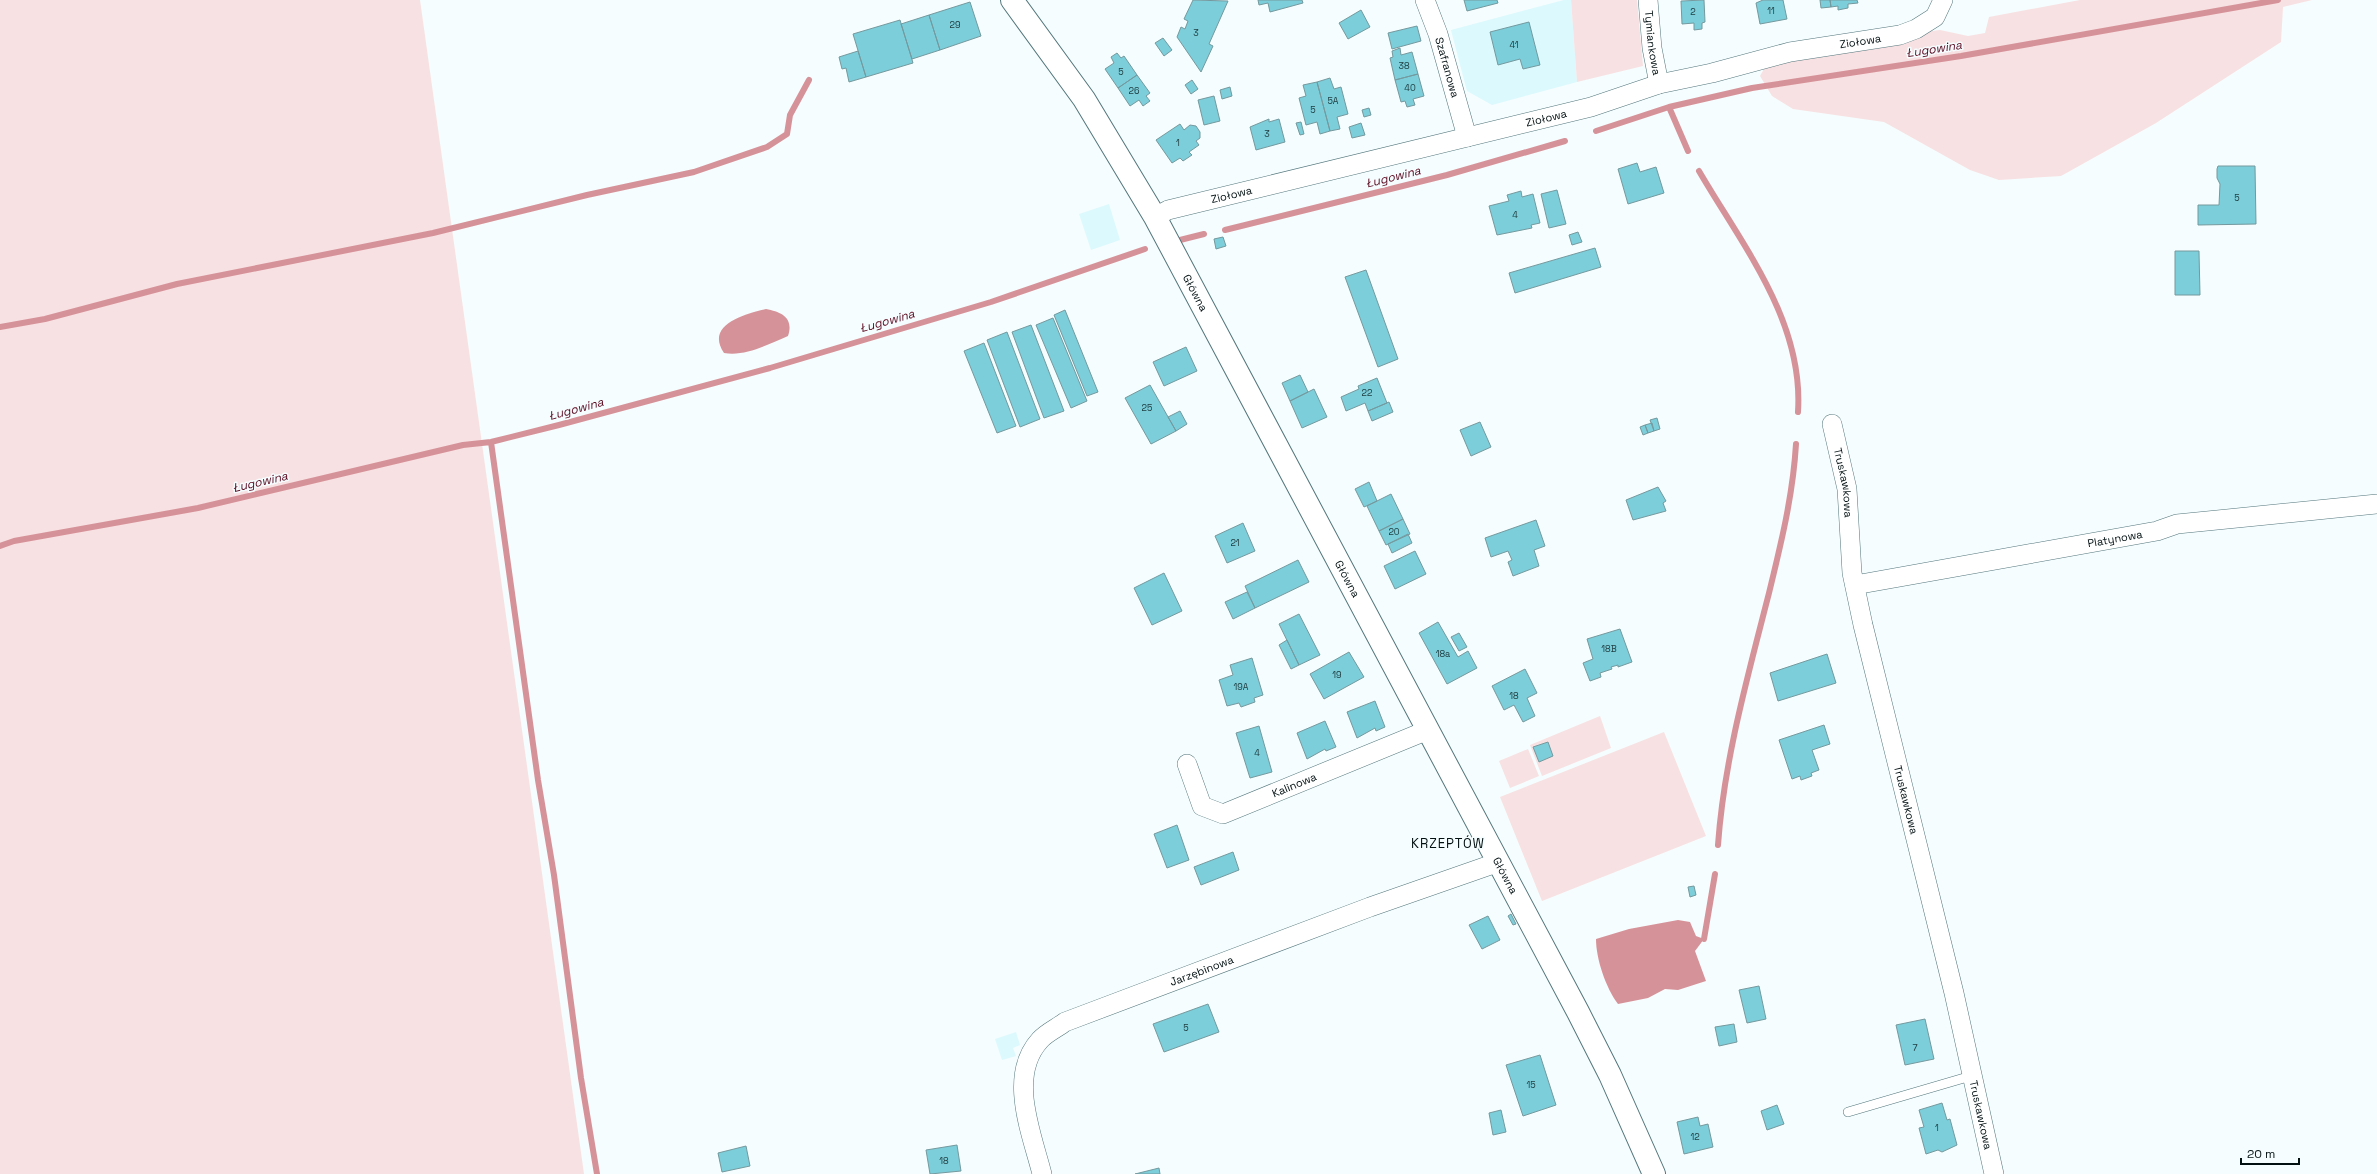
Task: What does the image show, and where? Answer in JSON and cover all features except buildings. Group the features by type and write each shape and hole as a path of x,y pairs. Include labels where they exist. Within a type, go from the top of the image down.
{"street":[{"name":"Główna","path":"1012,0 1084,99 1155,217 1499,862 1610,1075 1654,1174"},
{"name":"Szafranowa","path":"1425,0 1438,34 1467,137"},
{"name":"Tymiankowa","path":"1648,0 1652,48 1659,84"},
{"name":"Ziołowa","path":"1155,217 1168,210 1591,107 1659,84 1712,73 1790,52 1900,35 1916,29 1935,17 1943,0"},
{"name":"Truskawkowa","path":"1832,424 1847,489 1855,585 1954,993 1971,1076 1994,1174"},
{"name":"Platynowa","path":"1855,585 2157,531 2177,524 2377,504"},
{"name":"Kalinowa","path":"1187,764 1202,806 1223,814 1428,730"},
{"name":"Jarzębinowa","path":"1042,1174 1026,1114 1024,1074 1030,1054 1040,1040 1065,1022 1370,907 1499,862"}],"lane":[{"path":"1848,1112 1971,1076"}],"shaded area":[{"path":"0,0 420,0 584,1174 0,1174"},
{"path":"1564,0 1571,0 1577,82 1492,105 1467,91 1451,30"},
{"path":"1571,0 1637,0 1643,66 1577,82"},
{"path":"2080,0 2312,0 2283,7 2281,42 2156,123 2061,176 1999,180 1970,170 1884,122 1793,109 1772,96 1760,76 1765,67 1775,63 1907,43 1924,32 1940,30 1968,36 1985,33 1989,17"},
{"path":"1109,204 1120,240 1091,250 1079,214"},
{"path":"766,309 782,314 788,320 788,336 765,346 748,351 732,354 724,353 719,343 719,335 723,328 730,322 747,314"},
{"path":"1600,716 1611,748 1542,776 1530,745"},
{"path":"1664,732 1706,836 1542,901 1500,797"},
{"path":"1528,749 1539,776 1510,788 1499,761"},
{"path":"1678,920 1690,922 1696,936 1704,939 1695,951 1706,981 1678,990 1665,989 1648,998 1618,1004 1602,973 1596,947 1596,939 1629,929"},
{"path":"1016,1032 1020,1045 1013,1048 1016,1056 1002,1060 995,1039"}],"waterway":[{"name":"Ługowina","path":"1596,131 1669,107 1752,88 1961,56 2278,0"},
{"path":"0,327 45,319 177,284 433,233 587,195 694,172 767,147 787,134 790,115 809,80"},
{"path":"1669,107 1688,151"},
{"name":"Ługowina","path":"1225,230 1447,175 1565,141"},
{"path":"1699,171 1751,256 1781,315 1791,346 1797,379 1798,412"},
{"name":"Ługowina","path":"1180,240 1204,234"},
{"name":"Ługowina","path":"0,546 14,541 198,508 463,445 491,442 559,425 770,368 991,302 1145,249"},
{"path":"491,442 538,780 554,875 581,1078 597,1174"},
{"path":"1718,845 1721,813 1731,750 1745,686 1782,538 1792,482 1796,444"},
{"path":"1704,939 1715,874"}],"district":[{"name":"KRZEPTÓW","path":"1448,843"}]}
